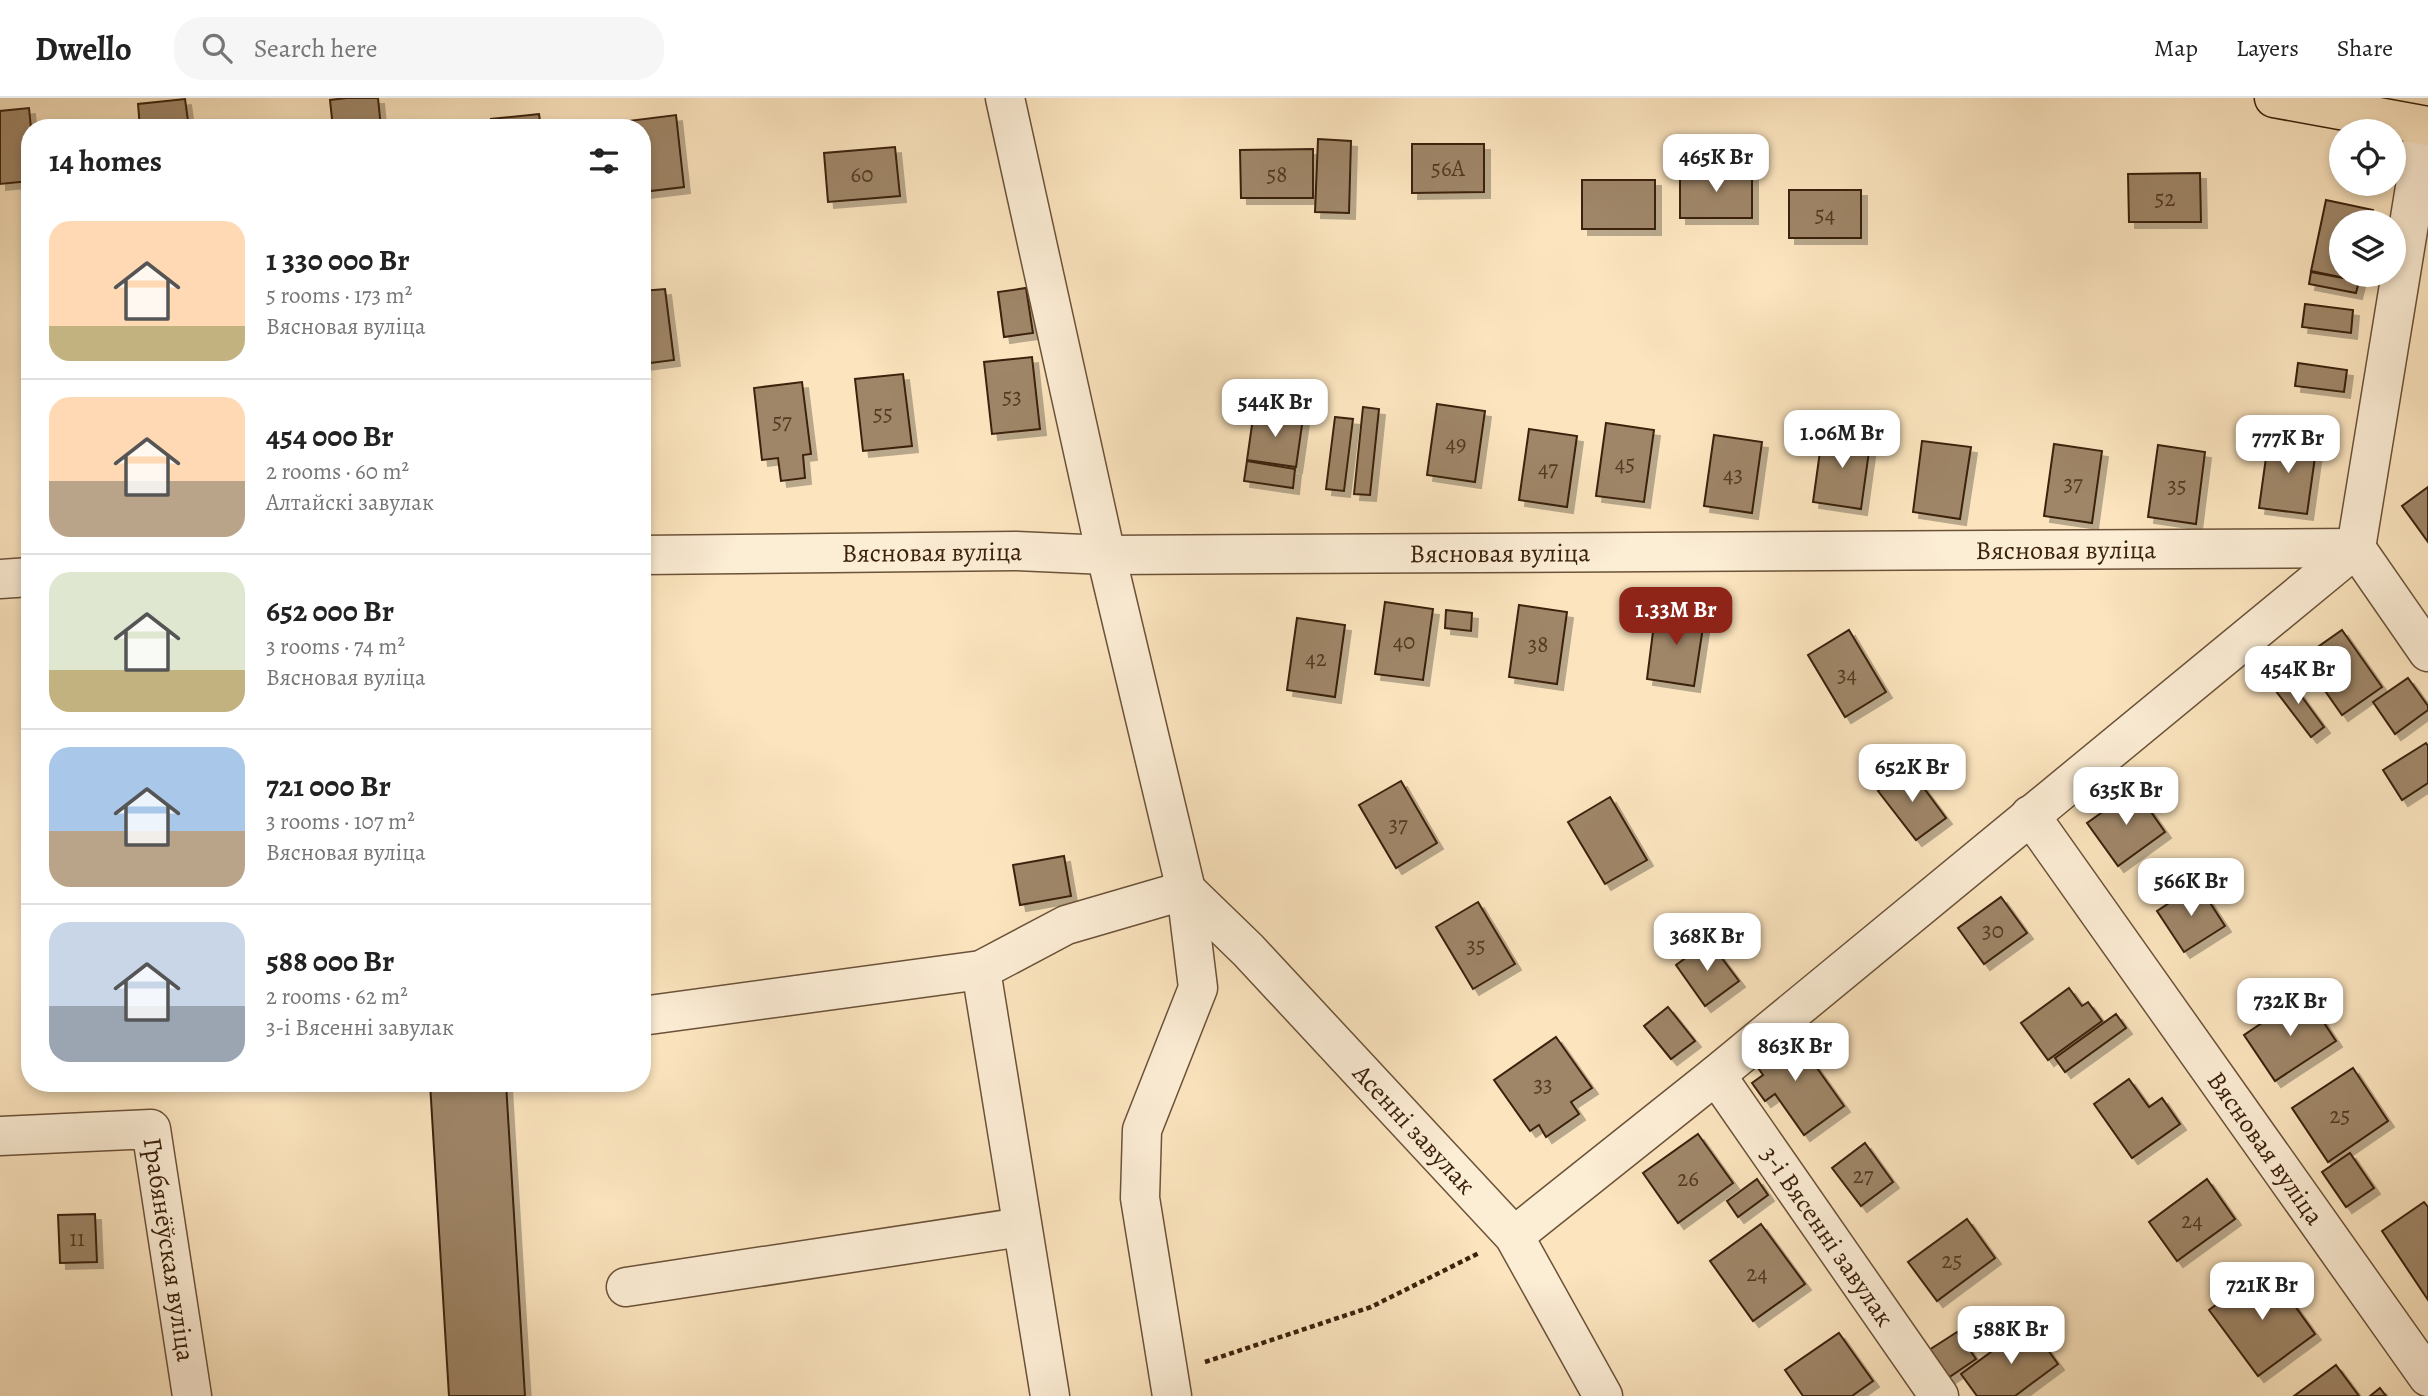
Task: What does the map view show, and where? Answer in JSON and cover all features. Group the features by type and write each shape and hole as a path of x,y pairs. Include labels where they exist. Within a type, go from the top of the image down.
{"main road":[{"path":"2274,98 2427,126"}],"street":[{"path":"1005,98 1106,555 1186,890 1198,988 1142,1130 1140,1198 1170,1385"},
{"path":"1514,1236 1716,1074 2356,548 2427,126"},
{"path":"2356,548 2428,652"},
{"name":"Вясновая вуліца","path":"651,555 1016,551 1106,555 2356,548"},
{"path":"0,579 21,578"},
{"name":"Вясновая вуліца","path":"2030,815 2428,1377"},
{"path":"651,1015 981,970 1066,925 1186,890"},
{"name":"Асенні завулак","path":"1186,890 1248,950 1514,1236 1603,1396"},
{"path":"981,970 1050,1396"},
{"name":"3-і Вясенні завулак","path":"1716,1074 1939,1396"},
{"name":"Грабянёўская вуліца","path":"0,1136 151,1129 192,1396"},
{"path":"626,1287 1022,1227"}],"path":[{"path":"1170,1385 1371,1307 1514,1236"}],"building":[{"path":"378,98 380,119 332,119 330,100"},
{"path":"185,99 188,119 139,119 138,104"},
{"path":"29,108 30,119 21,119 21,182 0,184 0,111"},
{"path":"539,114 540,119 491,119"},
{"path":"676,115 684,187 651,191 651,119 644,119"},
{"path":"1318,139 1351,141 1349,213 1315,212"},
{"path":"1412,144 1484,144 1484,192 1412,193"},
{"path":"895,147 900,196 828,202 824,153"},
{"path":"1313,149 1313,198 1241,198 1240,150"},
{"path":"1752,169 1752,218 1680,218 1680,170"},
{"path":"2200,173 2201,222 2129,222 2128,174"},
{"path":"1582,180 1655,180 1655,229 1582,229"},
{"path":"1789,190 1861,190 1861,238 1789,238"},
{"path":"2326,200 2373,210 2329,210 2329,275 2311,271"},
{"path":"2311,272 2329,275 2329,287 2358,287 2356,293 2309,284"},
{"path":"1026,288 1033,333 1004,337 998,292"},
{"path":"665,289 674,360 651,363 651,290"},
{"path":"2305,304 2353,310 2351,333 2302,327"},
{"path":"1032,357 1040,429 992,434 984,362"},
{"path":"2298,363 2347,370 2344,392 2295,386"},
{"path":"903,374 912,446 863,451 855,379"},
{"path":"802,382 811,454 803,455 805,478 781,481 778,458 762,460 754,388"},
{"path":"1437,404 1485,411 1475,482 1427,475"},
{"path":"1363,407 1379,409 1370,495 1354,494"},
{"path":"1254,411 1303,418 1296,467 1247,460"},
{"path":"1335,417 1353,419 1344,491 1326,489"},
{"path":"1606,423 1654,430 1644,502 1596,496"},
{"path":"1529,429 1577,436 1567,507 1519,500"},
{"path":"1823,430 1871,437 1861,509 1813,502"},
{"path":"1714,435 1762,442 1752,513 1704,506"},
{"path":"2269,436 2317,443 2307,514 2259,508"},
{"path":"1922,441 1971,447 1960,519 1913,512"},
{"path":"2054,444 2102,451 2092,523 2044,516"},
{"path":"2158,445 2205,452 2196,524 2148,517"},
{"path":"1247,461 1295,469 1293,488 1244,481"},
{"path":"2428,487 2428,542 2402,506"},
{"path":"1385,602 1433,609 1423,680 1375,674"},
{"path":"1519,605 1567,612 1557,684 1509,677"},
{"path":"1656,608 1705,614 1694,686 1647,679"},
{"path":"1446,610 1472,613 1471,631 1445,628"},
{"path":"1297,618 1345,625 1335,697 1287,690"},
{"path":"1849,630 1886,692 1845,717 1808,655"},
{"path":"2342,630 2382,687 2342,715 2302,658"},
{"path":"2286,675 2324,727 2311,737 2272,686"},
{"path":"2408,678 2428,706 2428,710 2395,734 2373,702"},
{"path":"2426,743 2428,783 2402,800 2383,770"},
{"path":"1909,768 1946,818 1916,840 1878,791"},
{"path":"1401,781 1437,843 1396,868 1359,805"},
{"path":"2135,789 2165,832 2118,866 2087,823"},
{"path":"1610,797 1647,860 1605,884 1568,822"},
{"path":"1064,856 1071,896 1020,905 1013,865"},
{"path":"2198,884 2225,926 2184,952 2157,911"},
{"path":"2001,897 2027,933 1984,964 1958,928"},
{"path":"1478,902 1515,964 1473,989 1436,927"},
{"path":"1709,941 1739,981 1705,1006 1676,965"},
{"path":"2069,988 2082,1006 2088,1002 2102,1021 2048,1060 2021,1023"},
{"path":"2305,994 2336,1041 2275,1081 2244,1035"},
{"path":"1668,1007 1695,1041 1671,1059 1644,1026"},
{"path":"2116,1014 2126,1028 2065,1072 2055,1058"},
{"path":"1790,1030 1844,1106 1804,1135 1775,1094 1765,1101 1752,1083 1763,1075 1751,1058"},
{"path":"1556,1037 1592,1088 1571,1102 1579,1114 1546,1137 1539,1125 1530,1131 1494,1080"},
{"path":"2353,1068 2388,1121 2328,1162 2292,1108"},
{"path":"2129,1079 2149,1107 2162,1098 2180,1124 2132,1158 2094,1104"},
{"path":"431,1092 507,1092 525,1396 449,1396"},
{"path":"1698,1134 1733,1183 1678,1223 1643,1173"},
{"path":"1865,1143 1893,1182 1861,1206 1832,1168"},
{"path":"2350,1153 2374,1188 2346,1207 2322,1172"},
{"path":"1757,1179 1768,1195 1738,1217 1727,1201"},
{"path":"2207,1179 2235,1219 2177,1261 2149,1222"},
{"path":"2424,1202 2428,1207 2428,1300 2382,1231"},
{"path":"95,1214 97,1262 60,1263 58,1215"},
{"path":"1967,1219 1995,1258 1937,1301 1908,1262"},
{"path":"1761,1224 1805,1284 1753,1321 1710,1261"},
{"path":"2267,1267 2315,1334 2258,1376 2209,1310"},
{"path":"2029,1324 2058,1364 2015,1396 1977,1396 1961,1374"},
{"path":"1957,1332 1976,1359 1948,1378 1929,1350"},
{"path":"1839,1333 1873,1381 1852,1396 1803,1396 1785,1370"},
{"path":"2336,1365 2359,1396 2294,1396"},
{"path":"2380,1388 2386,1396 2370,1396"}]}
